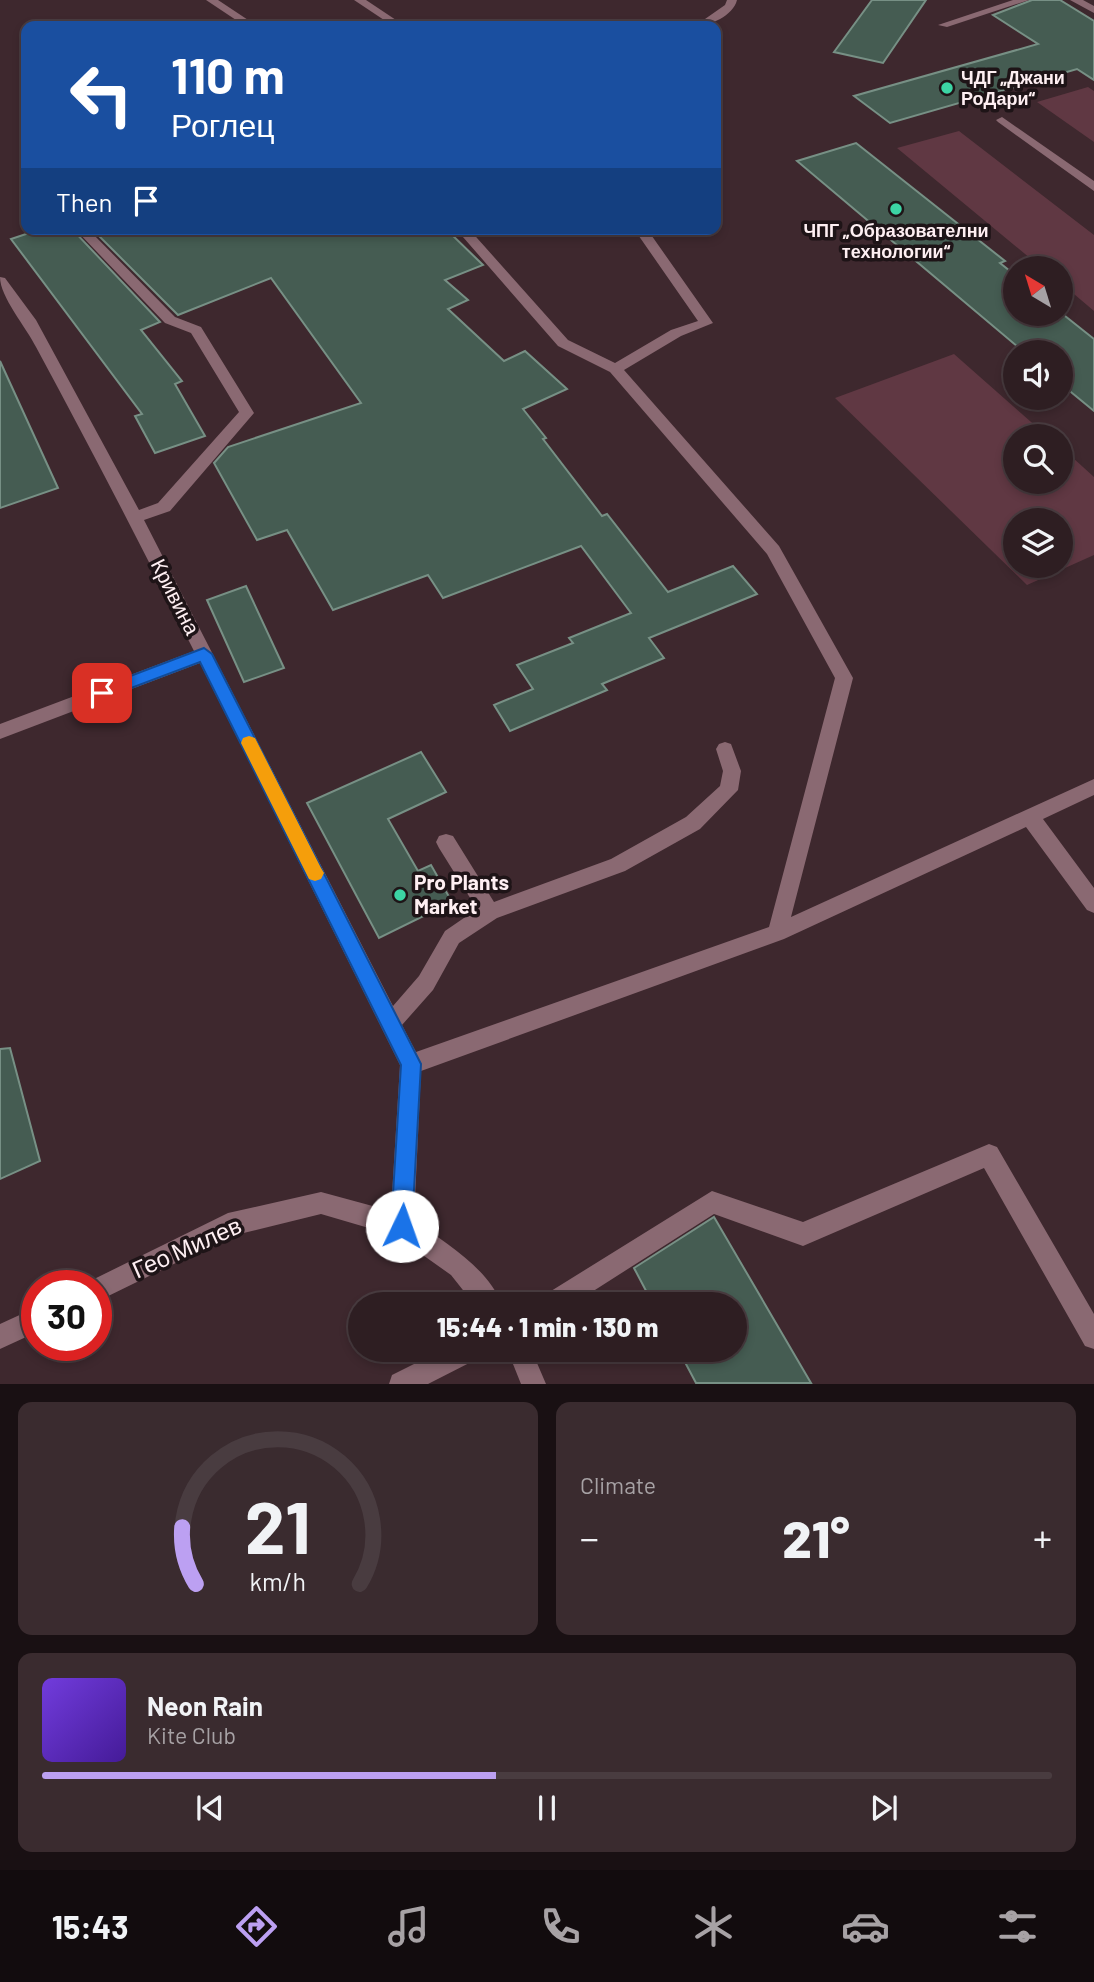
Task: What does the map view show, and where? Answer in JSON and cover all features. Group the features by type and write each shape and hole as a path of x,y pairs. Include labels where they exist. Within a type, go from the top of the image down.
{"street":[{"path":"211,0 244,21"},
{"path":"359,0 392,21"},
{"path":"708,21 730,6 732,0"},
{"path":"943,25 1024,0"},
{"path":"1075,0 1094,10"},
{"path":"1002,120 1094,187"},
{"path":"87,235 170,320 196,330 247,413 164,508 135,517"},
{"path":"467,235 563,343 615,369 773,550 844,678 777,933"},
{"path":"615,369 676,332 706,323 644,235"},
{"name":"Кривина","path":"0,281 29,320 135,517 411,1064 402,1226"},
{"path":"0,732 204,654"},
{"path":"391,1023 426,983 452,937 489,912 618,865 693,823 729,790 732,771 725,749"},
{"path":"411,1064 777,933 1094,788"},
{"path":"1030,817 1094,904"},
{"path":"446,842 489,912"},
{"path":"570,1292 712,1202 803,1234 989,1155 1094,1337"},
{"name":"Гео Милев","path":"112,1282 228,1225 321,1203 402,1226"},
{"path":"402,1226 459,1267 480,1292"},
{"path":"0,1337 21,1327"},
{"path":"401,1384 444,1362"},
{"path":"525,1362 534,1384"}],"shaded area":[{"path":"1088,87 1094,91 1094,142 1037,102"},
{"path":"959,131 1094,235 1094,311 1073,293 1073,256 1028,256 897,148"},
{"path":"954,354 1003,397 1003,410 1018,410 1033,424 1003,424 1003,494 1073,494 1073,458 1094,477 1094,555 1073,564 1073,508 1003,508 1003,562 835,398"},
{"path":"1020,578 1043,578 1027,585"}],"building":[{"path":"872,0 926,0 883,63 834,52"},
{"path":"1032,0 1060,0 1094,21 1094,80 1077,69 890,123 854,96 1038,44 993,15"},
{"path":"856,143 1003,259 1000,263 1003,265 1003,326 1073,326 1073,322 1094,339 1094,411 1073,394 1073,340 1010,340 797,161"},
{"path":"23,235 78,235 160,322 141,330 182,381 175,384 205,436 155,453 135,416 142,414 11,239"},
{"path":"98,235 452,235 483,265 445,280 468,300 448,309 504,361 525,351 567,389 523,409 602,516 607,514 668,592 733,566 757,594 649,638 664,658 602,684 607,690 510,731 494,705 533,689 517,665 573,643 569,638 631,613 581,546 443,598 428,575 333,610 287,530 257,540 214,463 228,447 361,403 271,278 178,315"},
{"path":"0,361 58,488 0,508"},
{"path":"246,586 284,668 244,682 207,600"},
{"path":"421,752 446,792 388,819 418,871 431,865 452,902 379,938 307,803"},
{"path":"10,1048 40,1161 0,1179 0,1049"},
{"path":"714,1217 811,1383 696,1383 685,1362 747,1362 747,1292 647,1292 634,1268"}],"slow traffic":[{"path":"249,743 315,873"}],"place":[{"name":"ЧДГ „Джани РоДари“","path":"947,88"},
{"name":"ЧПГ „Образователни технологии“","path":"896,209"},
{"name":"Pro Plants Market","path":"400,895"}],"route":[{"path":"102,693 204,654 411,1064 402,1226"}]}
